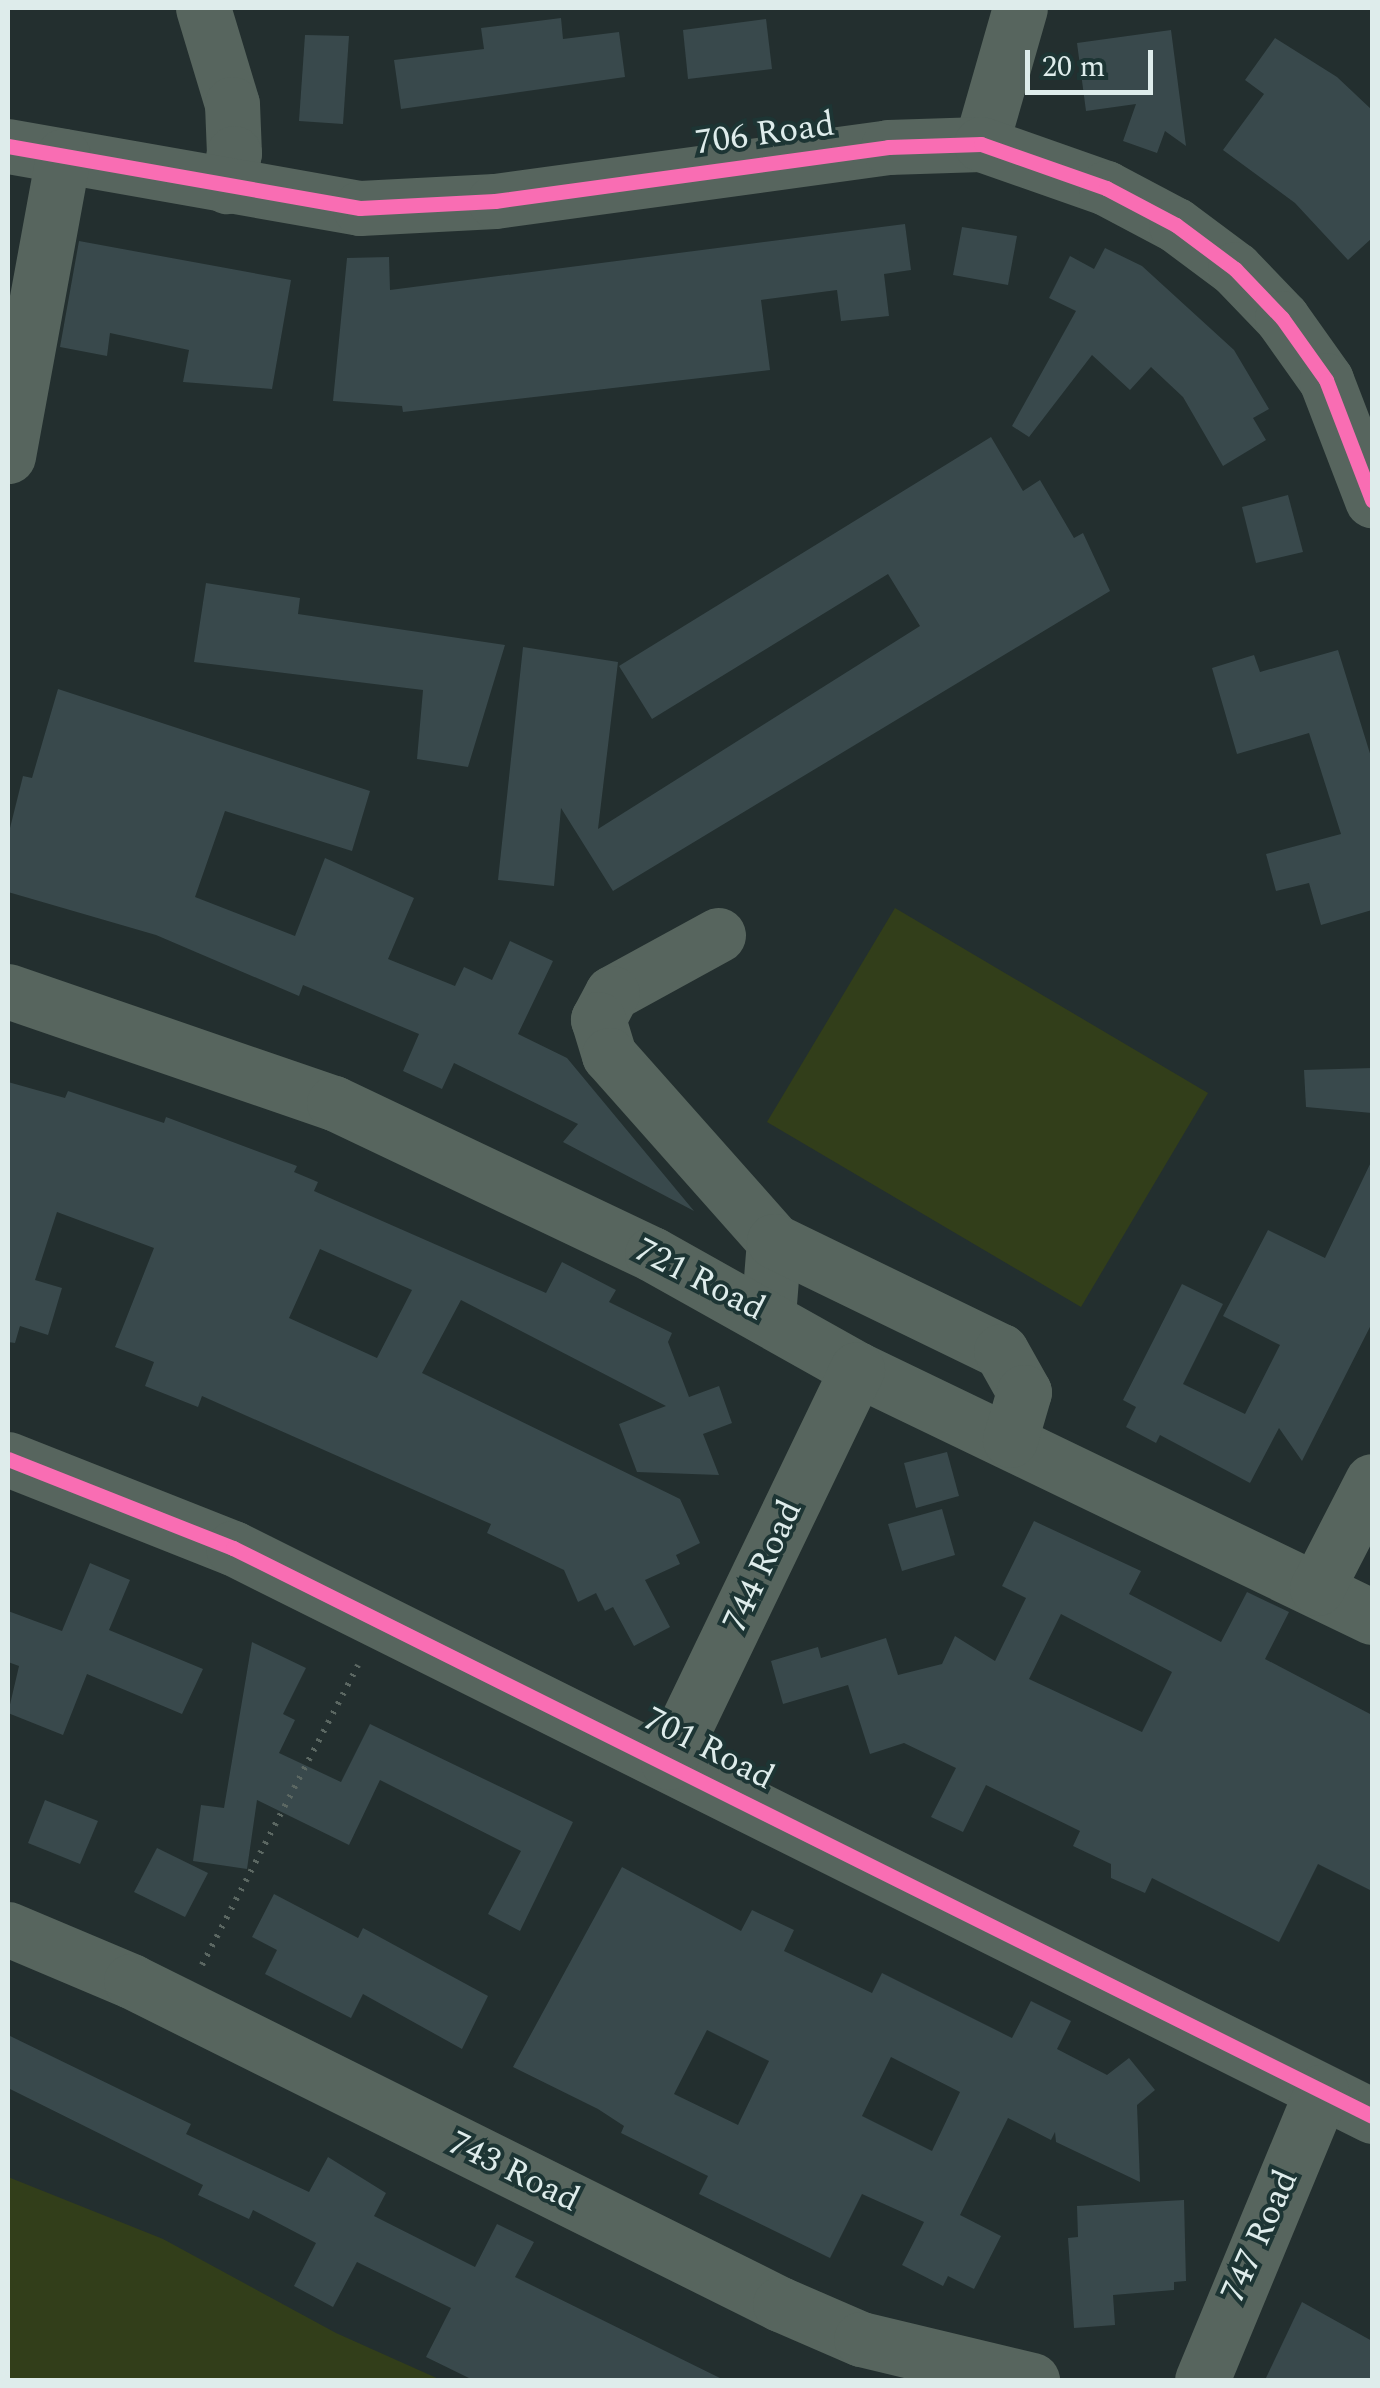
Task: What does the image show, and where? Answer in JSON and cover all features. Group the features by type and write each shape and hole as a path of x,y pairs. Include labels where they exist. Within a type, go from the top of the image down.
{"street":[{"path":"202,8 232,104 234,153 226,186"},
{"path":"981,144 1020,8"},
{"name":"706 Road","path":"8,146 360,208 432,206 888,146 981,144 1106,188 1176,226 1235,269 1282,318 1326,380 1372,500"},
{"path":"8,456 63,156"},
{"path":"718,935 612,994 598,1019 609,1055 774,1241 1002,1351 1024,1392 1010,1440"},
{"name":"721 Road","path":"8,990 334,1103 768,1315 857,1369 1372,1617"},
{"path":"768,1315 774,1241"},
{"name":"744 Road","path":"668,1762 857,1369"},
{"name":"701 Road","path":"8,1459 183,1526 382,1620 1372,2116"},
{"path":"1317,1588 1372,1481"},
{"name":"743 Road","path":"8,1929 130,1981 780,2304 861,2339 1032,2380"},
{"name":"747 Road","path":"1202,2380 1321,2092"}],"path":[{"path":"200,1970 382,1620"}],"green space":[{"path":"895,908 1208,1093 1081,1307 767,1122"},
{"path":"8,2177 163,2239 336,2333 441,2380 8,2380"}],"building":[{"path":"561,18 563,39 619,32 625,77 401,109 394,60 484,49 481,28"},
{"path":"766,19 772,69 688,79 683,30"},
{"path":"1171,30 1186,146 1165,131 1157,153 1123,141 1136,104 1086,111 1077,43"},
{"path":"305,35 349,36 343,124 299,121"},
{"path":"1275,38 1337,77 1372,110 1372,238 1348,260 1295,203 1223,150 1264,94 1245,80"},
{"path":"905,224 911,270 884,274 889,316 841,321 837,290 761,300 770,370 403,412 402,406 333,401 347,258 389,257 390,290"},
{"path":"962,227 1017,236 1008,285 953,275"},
{"path":"79,241 291,280 272,389 183,382 189,350 110,333 107,356 60,347"},
{"path":"1105,248 1142,266 1234,350 1269,409 1253,418 1266,440 1223,466 1183,397 1151,367 1130,390 1092,355 1029,437 1012,426 1076,311 1049,298 1070,256 1094,269"},
{"path":"991,437 1023,491 1040,480 1074,538 1083,533 1110,591 613,891 561,808 554,886 498,880 523,647 618,662 598,829 920,626 888,574 652,719 619,666"},
{"path":"1288,495 1303,552 1256,563 1242,507"},
{"path":"206,583 300,598 298,614 505,645 468,767 417,759 423,690 194,662"},
{"path":"1338,650 1372,760 1372,910 1321,925 1309,883 1276,891 1266,854 1341,834 1309,733 1237,754 1212,668 1254,655 1260,672"},
{"path":"58,689 370,791 352,851 225,811 195,897 295,936 325,858 414,898 388,959 455,986 464,967 492,980 510,941 553,961 518,1034 567,1058 694,1211 563,1142 578,1124 454,1063 442,1089 403,1071 419,1034 303,985 299,996 156,935 8,892 8,836 23,776 32,778"},
{"path":"1372,1068 1372,1113 1306,1107 1304,1070"},
{"path":"8,1082 65,1098 68,1091 164,1123 166,1117 297,1166 294,1172 318,1182 314,1191 546,1293 562,1262 616,1290 609,1302 672,1333 668,1342 689,1397 719,1386 732,1423 703,1434 719,1475 637,1472 619,1424 666,1406 461,1300 422,1373 680,1499 700,1543 676,1555 680,1564 645,1580 670,1627 634,1646 613,1607 605,1611 596,1593 578,1602 564,1570 487,1533 491,1524 202,1396 198,1407 145,1386 154,1362 115,1347 154,1248 57,1212 35,1280 62,1288 48,1335 20,1326 15,1343 8,1342","holes":["320,1249 412,1290 377,1358 289,1318"]},
{"path":"1372,1160 1372,1323 1302,1461 1279,1428 1250,1483 1160,1435 1156,1443 1126,1427 1136,1407 1123,1400 1182,1284 1223,1304 1183,1384 1245,1414 1280,1345 1223,1316 1268,1230 1325,1258"},
{"path":"947,1452 959,1496 916,1508 904,1463"},
{"path":"942,1509 955,1555 902,1571 888,1524"},
{"path":"1034,1521 1141,1571 1129,1594 1221,1642 1247,1592 1289,1612 1265,1659 1372,1715 1372,1891 1318,1864 1279,1942 1152,1878 1145,1893 1111,1878 1111,1864 1073,1846 1080,1831 986,1785 963,1832 931,1817 956,1768 904,1743 870,1754 848,1685 783,1704 771,1661 818,1647 821,1658 886,1638 898,1675 942,1664 955,1636 995,1661 1026,1598 1002,1586","holes":["1061,1614 1172,1672 1142,1732 1029,1679"]},
{"path":"90,1563 130,1580 109,1630 203,1669 182,1714 87,1674 63,1735 8,1713 19,1666 8,1662 8,1611 62,1631"},
{"path":"252,1642 306,1668 283,1714 295,1720 279,1753 341,1782 370,1724 573,1822 520,1931 488,1914 521,1851 380,1780 349,1845 257,1800 247,1869 193,1861 201,1805 224,1808"},
{"path":"45,1800 98,1821 80,1864 28,1843"},
{"path":"157,1848 208,1873 185,1917 134,1892"},
{"path":"622,1867 741,1931 752,1910 794,1930 784,1951 872,1993 882,1973 1012,2038 1031,2001 1071,2021 1057,2049 1107,2075 1129,2058 1155,2090 1137,2105 1140,2182 1056,2142 1055,2132 1051,2140 1008,2118 960,2215 1001,2236 974,2289 948,2276 943,2286 902,2265 924,2222 862,2194 830,2258 699,2194 708,2176 621,2133 624,2126 598,2109 513,2067","holes":["707,2030 769,2061 738,2125 674,2094","891,2057 960,2092 932,2151 862,2116"]},
{"path":"274,1894 358,1938 363,1928 488,1996 462,2049 363,1994 351,2018 265,1974 277,1950 252,1937"},
{"path":"8,2035 191,2124 186,2134 309,2192 328,2157 386,2193 374,2216 475,2267 497,2224 534,2242 515,2277 724,2380 473,2380 426,2357 451,2308 357,2262 333,2307 294,2286 316,2243 253,2210 249,2219 198,2195 203,2185 8,2088"},
{"path":"1184,2200 1186,2281 1174,2282 1174,2290 1113,2295 1115,2325 1074,2328 1068,2238 1078,2237 1077,2206"},
{"path":"1302,2302 1372,2341 1372,2380 1265,2380"}],"cycle path":[{"path":"8,146 360,208 495,201 888,147 981,144 1106,188 1176,225 1235,269 1282,318 1326,380 1372,500"},
{"path":"8,1459 233,1548 1372,2116"}]}
